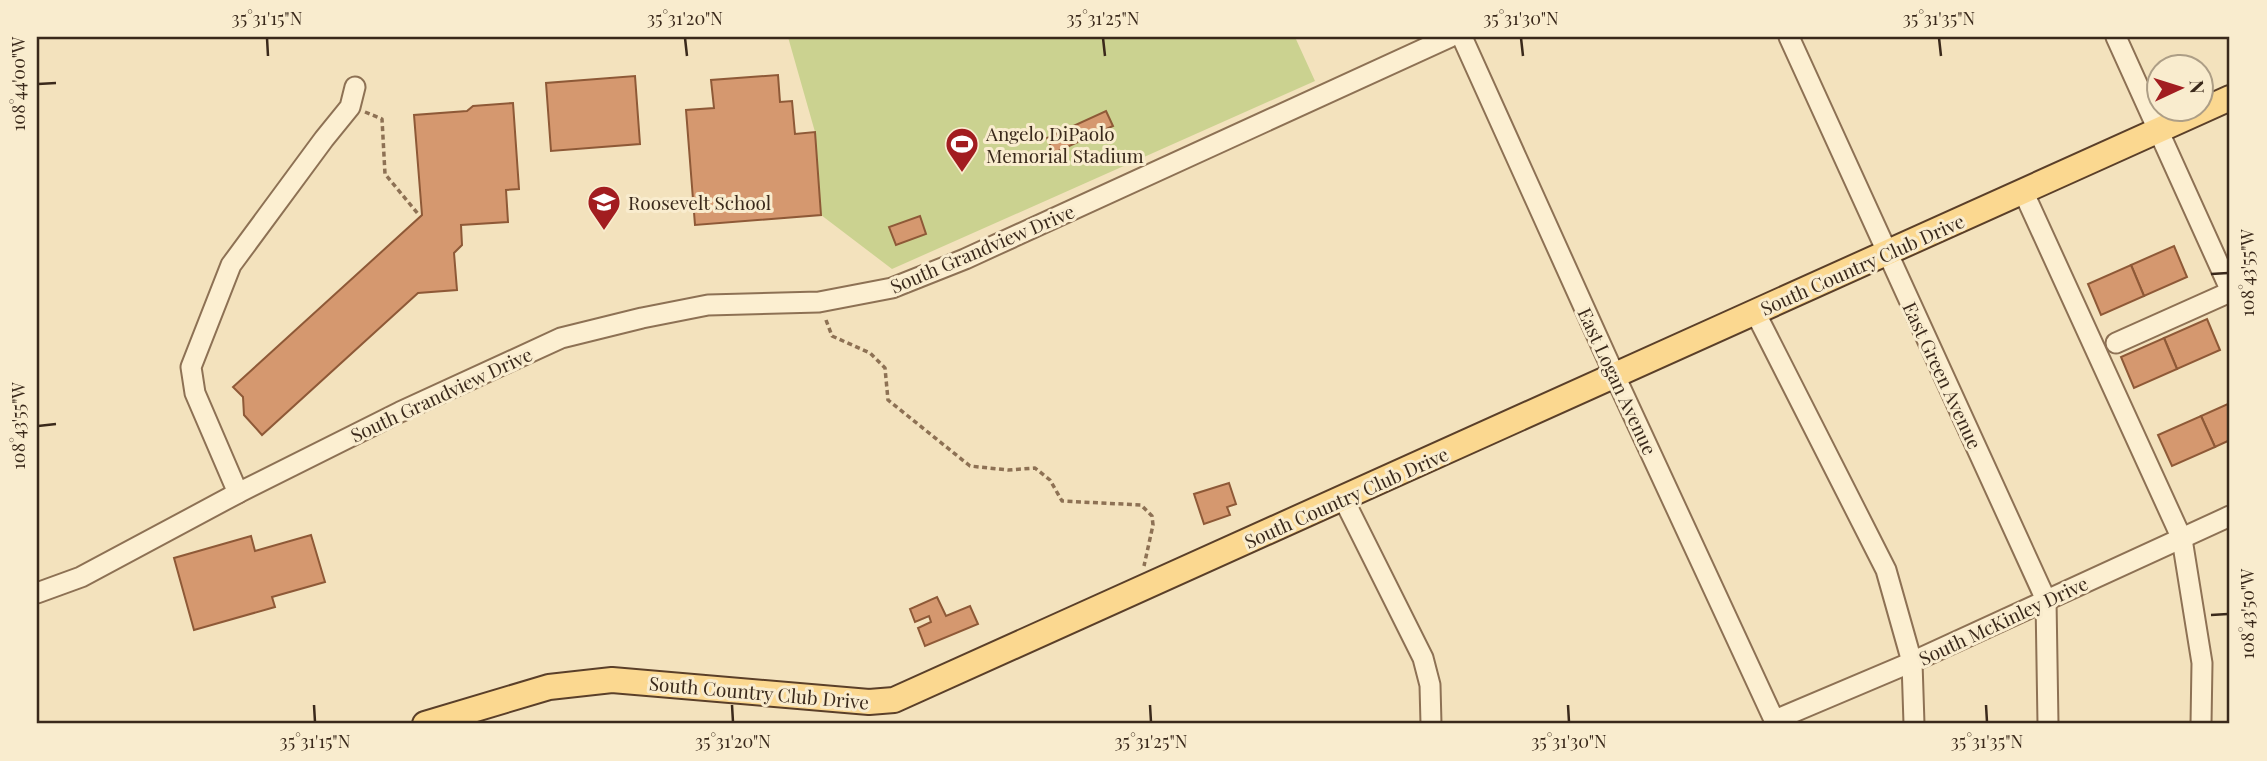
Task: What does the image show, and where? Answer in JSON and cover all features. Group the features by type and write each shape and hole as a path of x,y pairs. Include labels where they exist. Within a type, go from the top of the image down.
{"main road":[{"name":"South Country Club Drive","path":"425,724 549,687 612,680 869,702 894,700 2230,98"}],"street":[{"name":"South Grandview Drive","path":"37,593 81,577 238,493 400,412 561,338 708,305 819,302 892,288 965,259 1450,37"},
{"name":"East Logan Avenue","path":"1462,37 1775,722"},
{"name":"East Green Avenue","path":"1789,37 2046,600 2048,724"},
{"path":"2116,37 2230,291 2116,344"},
{"path":"238,493 195,393 191,367 231,265 350,107 355,87"},
{"path":"2023,191 2182,539 2202,663 2201,724"},
{"path":"1755,312 1886,570 1912,662 1914,724"},
{"path":"1343,498 1423,658 1430,685 1431,724"},
{"name":"South McKinley Drive","path":"1775,722 2230,516"}],"path":[{"path":"350,107 382,118 385,174 419,215"},
{"path":"819,302 832,336 870,353 885,368 888,400 970,466 1008,470 1035,468 1050,480 1062,501 1141,505 1152,516 1153,525 1142,575 1135,592"}],"green space":[{"name":"Angelo DiPaolo Memorial Stadium","path":"788,37 1295,37 1315,81 892,269 821,215 815,132"}],"building":[{"path":"778,75 780,102 792,101 795,134 815,132 821,215 695,225 686,110 714,108 711,80"},
{"path":"635,76 640,144 551,151 546,83"},
{"path":"513,103 519,189 506,190 508,222 461,225 462,245 454,253 457,290 418,293 262,435 244,415 243,397 233,387 422,215 414,115 467,111 473,106"},
{"path":"1106,111 1113,126 1054,153 1047,138"},
{"path":"920,216 926,234 896,245 889,227"},
{"path":"2174,246 2187,277 2144,296 2131,265"},
{"path":"2131,265 2144,296 2101,315 2088,284"},
{"path":"2207,319 2220,350 2177,369 2164,338"},
{"path":"2164,338 2177,369 2134,388 2121,357"},
{"path":"2230,403 2230,440 2215,447 2201,416"},
{"path":"2201,416 2215,447 2172,466 2158,435"},
{"path":"1229,483 1236,504 1227,507 1230,515 1204,524 1194,494"},
{"path":"311,535 325,582 272,597 275,607 194,630 174,558 251,536 255,551"},
{"path":"937,597 946,616 970,606 978,624 925,646 918,628 931,622 929,616 915,622 910,609"}],"place":[{"name":"Angelo DiPaolo Memorial Stadium","path":"962,174"},
{"name":"Roosevelt School","path":"604,232"}]}
